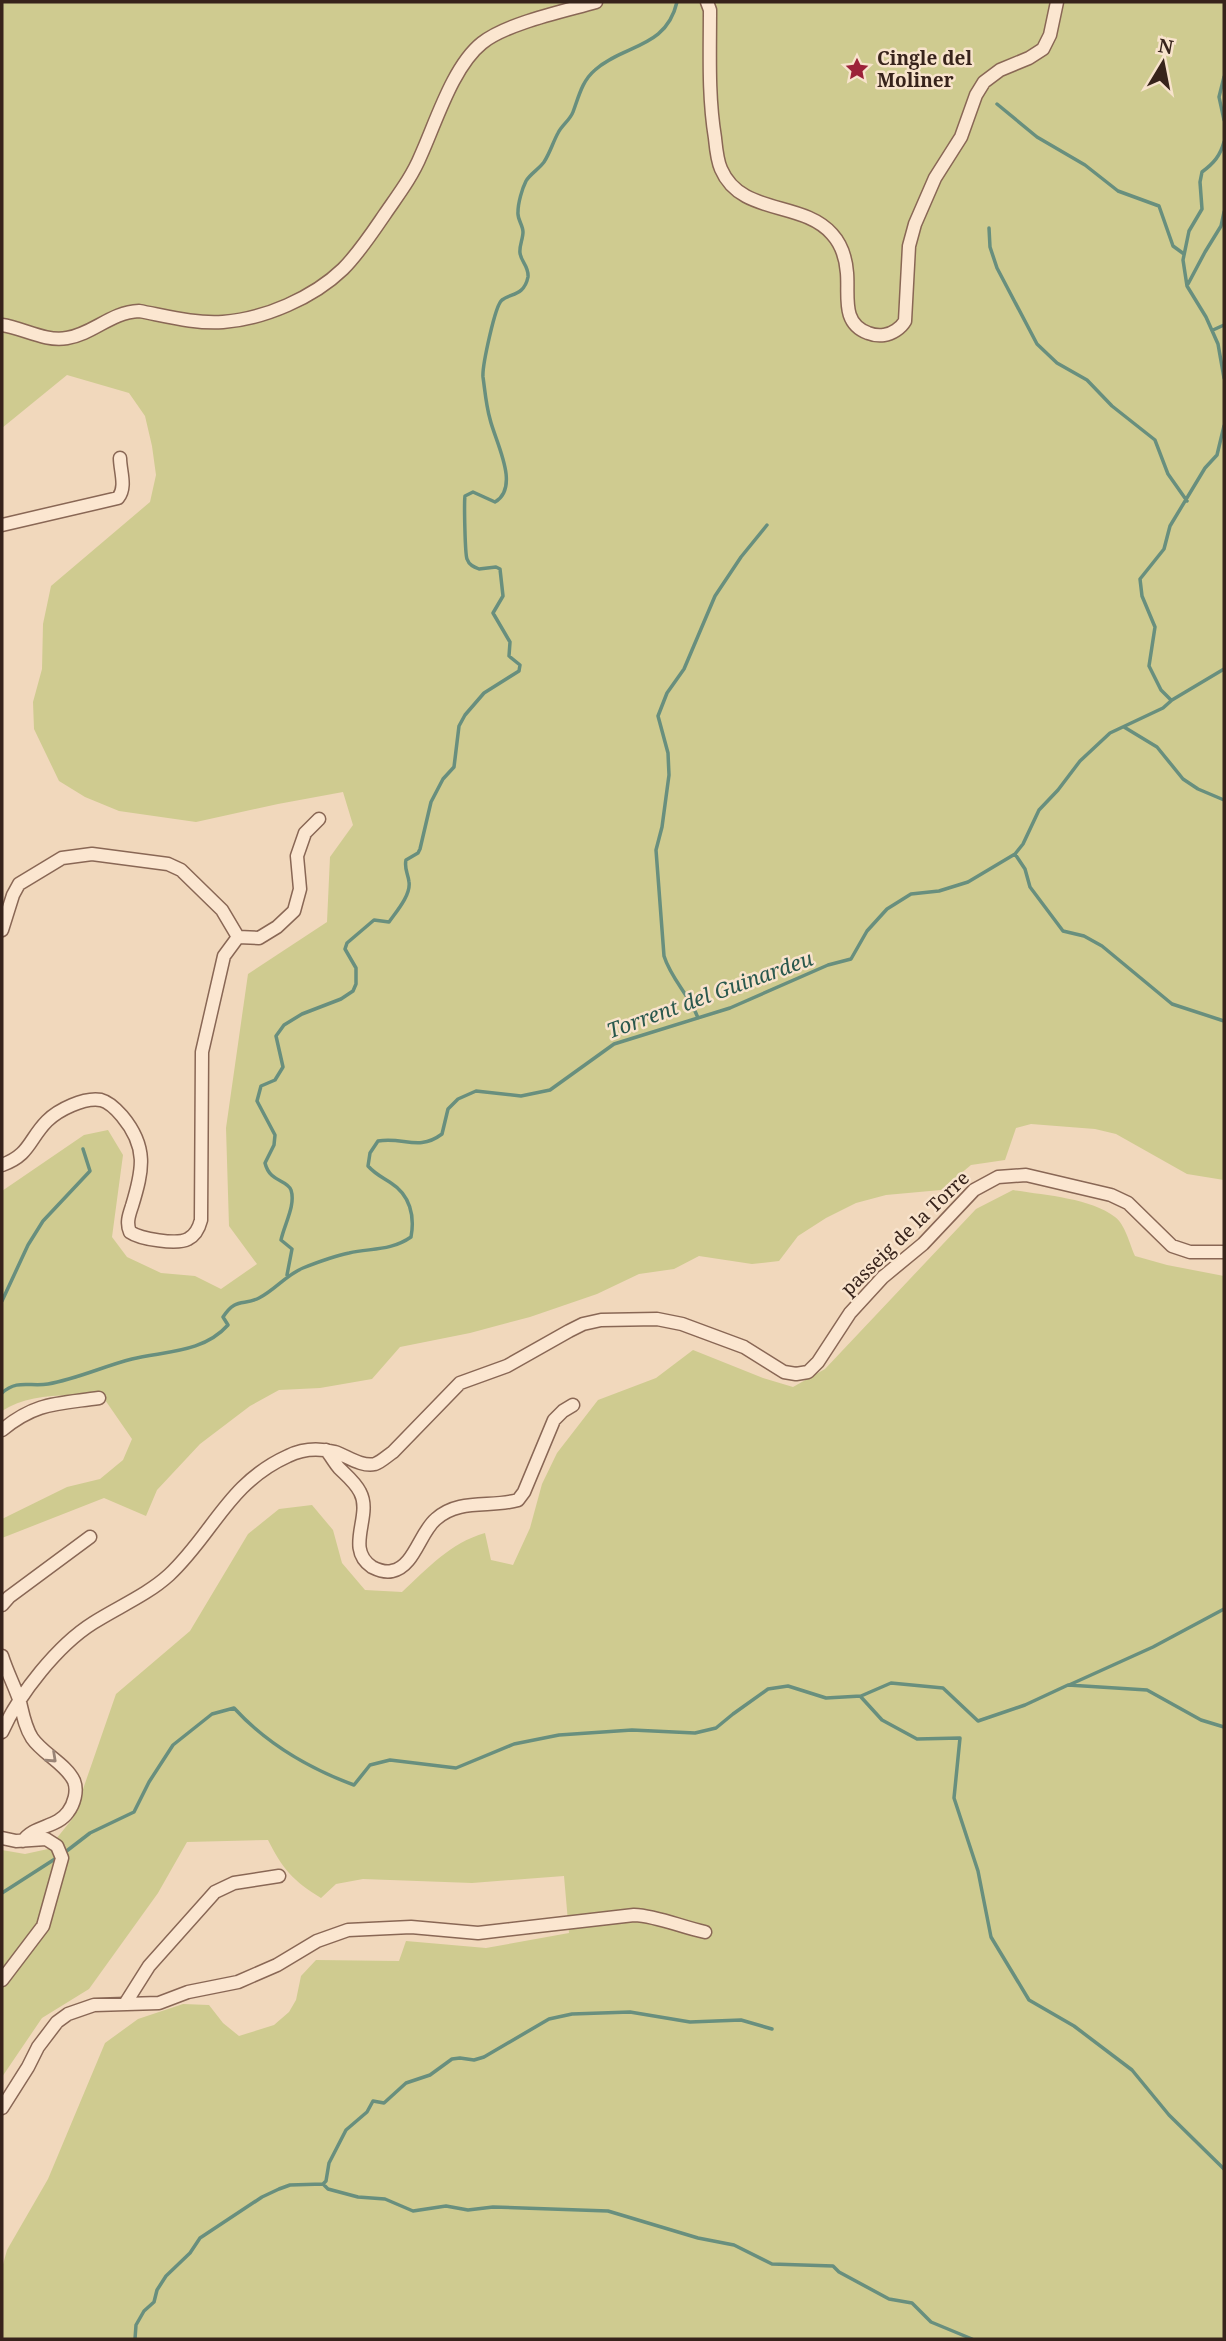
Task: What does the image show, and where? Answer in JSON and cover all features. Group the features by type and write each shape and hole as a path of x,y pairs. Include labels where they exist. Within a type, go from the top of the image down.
{"street":[{"path":"2,325 57,339 79,335 129,311 206,322 238,320 279,308 315,289 352,258 400,192 414,171 459,73 481,44 514,27 596,2"},
{"path":"707,2 710,10 709,100 721,169 736,190 745,196 813,218 833,234 844,256 847,309 850,318 863,331 874,336 885,335 902,327 905,321 906,274 915,224 935,178 961,137 979,89 1000,70 1043,49 1050,35 1057,2"},
{"path":"2,525 118,498 123,486 120,458"},
{"path":"238,937 259,938 277,927 294,911 300,889 297,856 305,832 319,819"},
{"path":"2,930 10,902 19,884 62,858 92,854 168,864 181,870 222,910 238,937"},
{"path":"2,1165 17,1158 30,1147 44,1124 57,1114 83,1102 104,1101 113,1106 127,1123 140,1147 141,1168 128,1223 131,1232 140,1237 171,1241 183,1241 192,1236 201,1220 202,1052 224,956 238,937"},
{"name":"passeig de la Torre","path":"2,1732 19,1701 71,1640 171,1573 243,1485 269,1465 290,1455 314,1449 374,1464 393,1452 460,1383 507,1366 576,1328 601,1320 657,1319 682,1324 744,1348 784,1372 808,1372 818,1362 850,1312 883,1277 923,1244 974,1190 998,1177 1026,1175 1111,1195 1128,1203 1171,1246 1190,1252 1224,1252"},
{"path":"2,1430 35,1408 99,1398"},
{"path":"326,1450 360,1492 363,1508 358,1546 362,1556 379,1570 393,1572 406,1562 427,1529 444,1513 468,1505 518,1500 524,1492 554,1420 573,1405"},
{"path":"2,1605 90,1537"},
{"path":"2,1656 32,1737 72,1777 75,1790 71,1808 65,1816 28,1833 23,1841"},
{"path":"2,1838 23,1841 46,1839 55,1843 61,1852 62,1864 43,1926 2,1980"},
{"path":"124,2004 149,1966 215,1892 234,1882 278,1876"},
{"path":"2,2108 38,2048 57,2022 68,2014 94,2005 159,2003 188,1992 239,1982 277,1965 333,1934 363,1927 411,1927 478,1933 634,1915 654,1917 705,1932"}],"shaded area":[{"path":"2,2 1224,2 1224,1180 1187,1174 1116,1134 1095,1129 1031,1124 1016,1128 1005,1160 971,1165 941,1190 886,1195 856,1203 798,1236 779,1261 752,1264 699,1256 674,1269 639,1274 597,1294 530,1317 400,1347 372,1379 320,1388 279,1390 250,1406 200,1444 157,1490 146,1516 104,1498 2,1538 2,1519 67,1487 100,1479 123,1460 132,1439 103,1397 64,1395 38,1398 2,1411 2,1191 84,1135 108,1130 123,1155 112,1237 127,1257 161,1273 195,1276 221,1289 257,1264 229,1226 226,1128 248,974 327,922 330,857 353,825 343,792 196,822 119,811 85,797 59,781 34,729 33,702 42,669 43,624 51,586 150,502 156,475 145,416 129,393 67,375 2,428"},
{"path":"1013,1190 1093,1205 1119,1220 1135,1256 1224,1276 1224,2339 2,2339 2,2268 7,2250 48,2179 105,2043 138,2019 183,2004 209,2005 223,2023 239,2036 274,2025 289,2012 296,2000 301,1976 316,1960 399,1961 406,1941 486,1948 569,1933 564,1876 472,1883 363,1879 336,1884 321,1898 289,1873 268,1840 187,1842 158,1893 89,1989 42,2018 2,2077 2,1850 25,1854 48,1849 73,1818 116,1694 190,1631 248,1534 279,1509 312,1505 333,1530 342,1563 365,1590 402,1592 450,1550 485,1533 491,1560 513,1565 530,1528 542,1484 557,1453 598,1400 656,1378 693,1350 793,1387 825,1369 976,1209"}],"waterway":[{"path":"287,1275 292,1249 281,1240 291,1208 291,1190 267,1169 265,1163 274,1145 275,1135 257,1101 261,1086 275,1080 283,1067 276,1036 284,1025 302,1014 341,999 353,991 356,968 345,949 347,943 374,920 389,922 405,898 409,887 406,860 418,853 431,802 443,779 454,767 459,726 484,693 519,671 520,665 509,656 510,642 493,613 503,596 500,569 479,569 472,566 466,555 465,496 473,492 495,502 506,486 504,463 488,408 483,371 499,304 524,288 528,277 520,253 523,232 518,212 522,192 528,178 542,165 560,130 572,115 581,89 591,74 606,62 643,44 664,29 677,2"},
{"path":"1224,77 1219,97 1224,120"},
{"path":"997,104 1037,137 1085,165 1118,191 1159,206 1173,246 1184,254"},
{"path":"1224,142 1216,159 1202,172 1202,209 1189,231 1183,260 1187,286 1206,317 1218,344 1224,378"},
{"path":"1188,284 1221,226 1224,212"},
{"path":"989,228 990,247 997,268 1037,344 1057,363 1087,380 1112,406 1155,440 1168,474 1187,501"},
{"path":"1213,330 1224,325"},
{"path":"1171,700 1161,690 1149,666 1155,627 1142,596 1140,579 1164,549 1170,526 1205,468 1217,455 1224,426"},
{"path":"698,1018 664,956 656,850 669,775 668,753 658,716 667,693 684,669 715,596 767,525"},
{"name":"Torrent del Guinardeu","path":"2,1393 13,1386 59,1382 132,1359 195,1346 207,1341 228,1325 223,1317 232,1307 259,1298 297,1271 338,1256 403,1242 411,1237 412,1229 407,1200 397,1188 368,1166 370,1153 378,1141 418,1143 433,1139 442,1134 448,1109 458,1099 476,1091 521,1096 550,1090 614,1044 730,1008 828,965 851,959 867,931 887,909 911,894 939,891 968,882 1015,854 1023,844 1039,810 1080,761 1110,733 1163,708 1224,669"},
{"path":"1124,727 1157,747 1183,779 1224,800"},
{"path":"1015,854 1025,869 1030,887 1063,931 1084,936 1102,946 1172,1004 1224,1021"},
{"path":"2,1301 28,1245 43,1221 90,1171 83,1149"},
{"path":"1069,1685 1153,1647 1224,1609"},
{"path":"64,1853 90,1833 134,1812 149,1782 173,1745 212,1714 234,1708 260,1733 289,1754 354,1785 370,1765 390,1760 456,1768 514,1744 559,1735 632,1730 695,1733 716,1728 768,1689 788,1686 826,1698 861,1696 891,1683 943,1688 978,1721 1025,1705 1068,1685 1147,1690 1201,1720 1224,1727"},
{"path":"861,1697 882,1720 917,1739 960,1738 954,1798 978,1871 991,1937 1029,2000 1074,2026 1132,2070 1169,2115 1224,2169"},
{"path":"2,1893 58,1857"},
{"path":"135,2339 136,2325 144,2311 154,2302 157,2290 166,2276 190,2253 200,2238 262,2197 279,2189 290,2185 323,2184 329,2163 346,2130 367,2112 373,2101 384,2103 406,2083 430,2075 452,2059 474,2060 484,2057 549,2019 572,2014 630,2012 690,2022 741,2020 772,2029"},
{"path":"323,2184 328,2189 358,2197 385,2199 413,2211 446,2206 468,2210 493,2207 608,2211 698,2238 734,2245 772,2264 833,2266 839,2272 889,2299 912,2303 931,2322 972,2339"}],"place":[{"name":"Cingle del Moliner","path":"857,69"}]}
